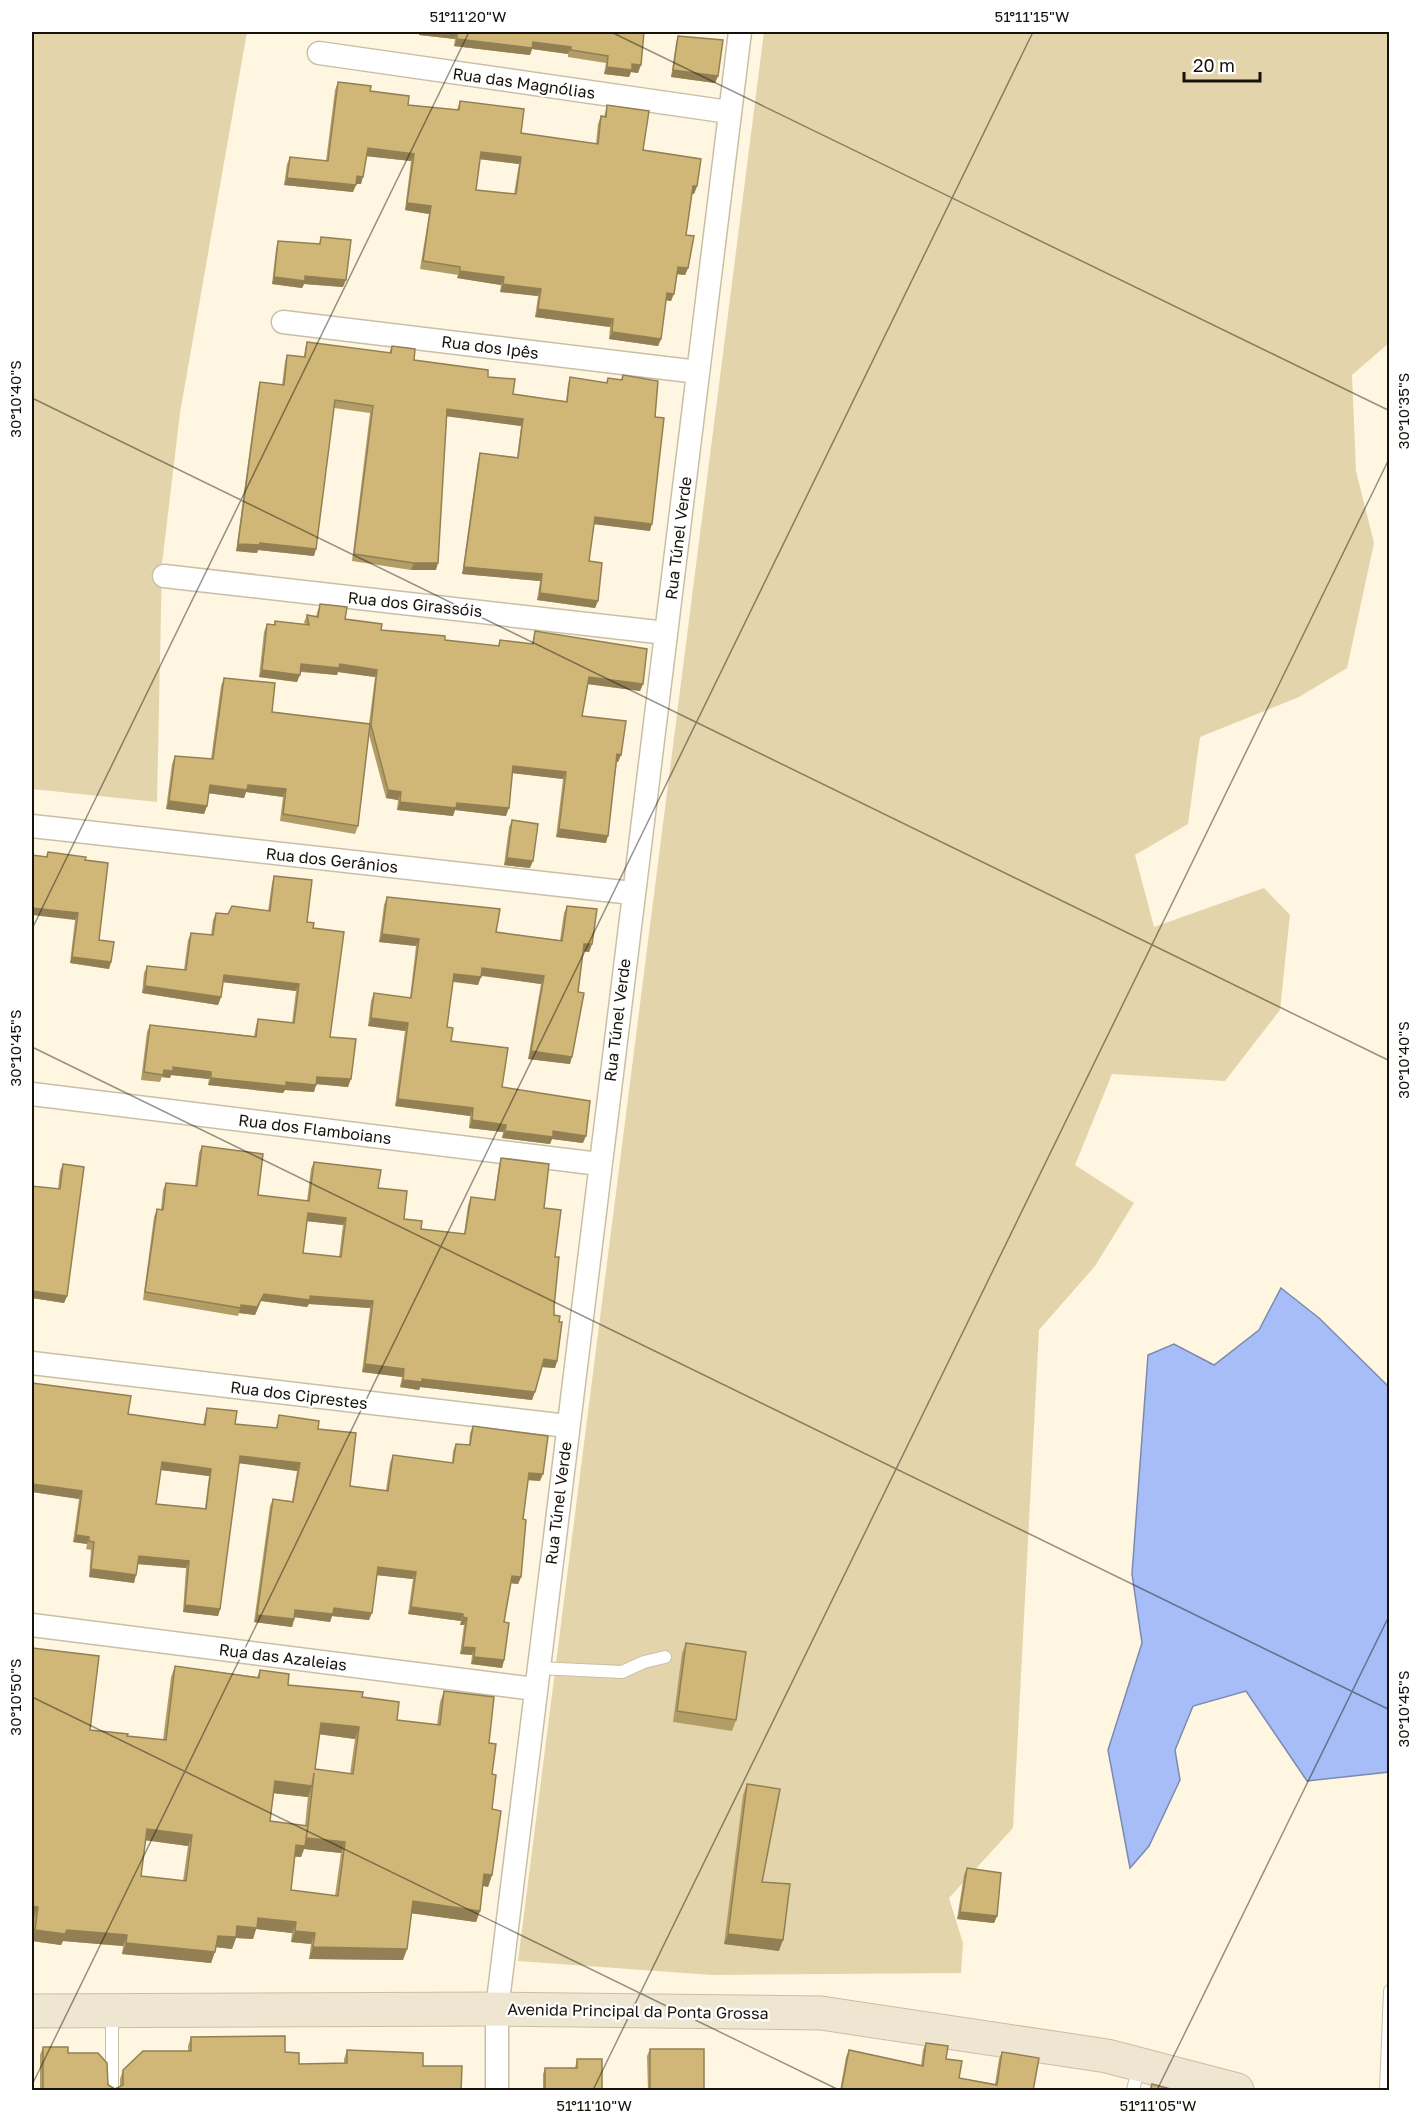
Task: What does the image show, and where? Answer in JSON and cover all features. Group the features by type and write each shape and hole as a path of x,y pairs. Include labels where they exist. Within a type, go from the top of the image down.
{"main road":[{"name":"Avenida Principal da Ponta Grossa","path":"32,2011 497,2009 821,2013 1107,2056 1136,2078 1237,2091"}],"street":[{"name":"Rua Túnel Verde","path":"496,2091 497,2009 632,893 740,32"},
{"name":"Rua das Magnólias","path":"319,53 729,112"},
{"name":"Rua dos Ipês","path":"283,322 698,372"},
{"name":"Rua dos Girassóis","path":"164,576 666,633"},
{"name":"Rua dos Gerânios","path":"32,826 632,893"},
{"name":"Rua dos Flamboians","path":"32,1094 599,1164"},
{"name":"Rua dos Ciprestes","path":"32,1363 567,1426"},
{"name":"Rua das Azaleias","path":"32,1625 537,1678"}],"lane":[{"path":"537,1678 622,1672 644,1662 665,1657"},
{"path":"1386,2091 1389,1991"},
{"path":"112,2011 112,2091"}],"shaded area":[{"path":"32,32 247,32 180,413 162,564 157,802 32,789"},
{"path":"764,32 1389,32 1389,343 1352,375 1356,471 1374,543 1347,668 1299,697 1200,737 1188,824 1135,855 1154,927 1264,888 1290,915 1280,1010 1225,1081 1112,1074 1075,1165 1134,1203 1095,1266 1039,1330 1013,1828 949,1898 963,1943 961,1973 712,1975 518,1961"}],"water":[{"path":"1281,1288 1319,1318 1389,1387 1389,1772 1307,1781 1246,1691 1193,1706 1175,1750 1180,1780 1149,1846 1130,1868 1108,1750 1142,1643 1132,1574 1148,1355 1174,1344 1214,1365 1259,1330"}],"building":[{"path":"457,32 644,32 641,65 632,64 632,70 607,67 608,56 571,50 571,47 533,42 532,48 457,39"},
{"path":"678,36 723,40 718,76 673,70"},
{"path":"338,82 371,86 370,91 409,96 408,105 459,110 460,101 524,109 521,133 598,144 601,116 606,117 607,105 649,111 643,150 701,159 697,186 693,186 686,235 694,236 688,268 678,267 674,294 667,293 661,339 612,332 613,319 538,309 541,289 503,284 504,277 460,271 460,267 423,261 431,206 407,203 414,154 368,148 363,177 357,176 356,185 287,178 290,157 328,161","holes":["481,152 521,157 516,194 476,190"]},
{"path":"321,237 351,240 346,280 305,276 305,281 274,277 278,241 320,244"},
{"path":"307,342 391,353 392,346 415,349 414,360 488,370 488,377 515,379 513,394 567,402 570,377 607,383 608,378 622,380 623,375 658,381 655,417 664,418 652,524 595,517 589,561 602,563 598,601 540,593 542,574 464,567 480,453 518,458 523,419 447,409 438,563 414,563 354,554 373,406 335,400 316,549 260,543 259,545 238,544 260,382 284,385 287,355 305,357"},
{"path":"320,604 347,607 345,619 382,624 381,630 445,636 445,640 499,646 500,640 533,644 535,631 647,649 643,684 589,677 582,716 626,721 621,755 617,754 608,836 559,829 566,772 513,766 509,808 457,803 456,808 400,802 401,792 388,790 371,725 377,670 340,664 339,668 301,664 300,675 262,670 267,624 275,625 275,621 309,625 307,615 318,617"},
{"path":"224,678 275,683 272,712 370,724 358,826 283,814 286,789 248,785 247,790 210,785 207,806 169,801 175,756 213,759"},
{"path":"512,820 538,824 533,861 507,858"},
{"path":"48,852 86,857 85,860 108,863 99,940 114,942 111,962 72,957 78,913 32,908 32,855 47,857"},
{"path":"274,876 312,880 307,922 314,923 313,928 344,932 330,1037 356,1039 351,1079 317,1077 316,1085 286,1082 286,1086 211,1078 211,1072 173,1067 173,1071 164,1070 163,1075 144,1072 150,1025 256,1037 258,1019 294,1023 299,984 224,975 221,997 145,986 147,966 186,970 191,933 213,935 216,913 228,914 232,906 270,911"},
{"path":"387,897 500,909 496,932 562,941 567,906 597,909 592,944 584,944 578,992 584,993 572,1057 531,1051 544,976 482,968 481,977 454,974 447,1027 453,1028 451,1041 508,1048 502,1087 590,1101 586,1136 553,1131 553,1137 505,1131 506,1125 472,1120 473,1108 398,1099 408,1023 371,1018 374,993 411,998 419,939 382,934"},
{"path":"202,1146 263,1154 258,1195 309,1201 314,1162 381,1170 378,1188 407,1191 404,1219 422,1221 421,1229 465,1234 471,1197 495,1200 501,1158 549,1164 544,1208 561,1210 555,1257 559,1257 554,1315 560,1316 559,1322 562,1322 557,1361 544,1359 535,1392 422,1379 422,1382 403,1380 404,1369 365,1364 373,1301 310,1296 310,1300 264,1294 257,1307 241,1305 241,1308 145,1292 157,1209 163,1210 166,1183 197,1186","holes":["308,1213 346,1218 341,1257 303,1253"]},
{"path":"63,1164 84,1167 67,1296 32,1291 32,1186 60,1189"},
{"path":"32,1383 131,1396 128,1414 205,1425 207,1408 237,1411 235,1424 277,1428 279,1415 319,1421 318,1429 356,1433 350,1486 388,1491 393,1455 453,1463 456,1444 470,1445 473,1426 548,1436 543,1474 529,1473 523,1519 526,1520 521,1577 512,1576 504,1622 509,1623 504,1660 474,1657 475,1648 463,1647 467,1618 463,1617 463,1614 411,1607 416,1572 378,1567 372,1613 334,1608 333,1614 295,1610 294,1619 257,1615 273,1499 293,1502 300,1463 240,1456 220,1609 185,1605 189,1561 139,1556 136,1575 91,1569 94,1542 89,1541 89,1537 76,1535 82,1491 32,1484","holes":["162,1462 211,1469 206,1509 156,1504"]},
{"path":"686,1643 746,1652 736,1720 677,1711"},
{"path":"32,1648 99,1656 90,1730 128,1734 127,1736 166,1740 175,1666 259,1678 260,1670 289,1674 288,1685 363,1692 362,1697 399,1702 397,1720 440,1725 444,1691 494,1697 489,1743 496,1744 492,1774 496,1775 492,1809 501,1811 492,1875 484,1874 480,1911 413,1901 407,1949 313,1947 315,1933 295,1931 296,1922 258,1918 257,1928 237,1926 236,1937 218,1936 215,1952 126,1943 127,1935 67,1930 65,1934 35,1930 38,1907 32,1906","holes":["321,1723 359,1727 353,1774 315,1769","314,1773 308,1826 270,1821 275,1781 312,1786","147,1829 192,1835 186,1881 141,1876","306,1838 345,1842 338,1896 291,1890 296,1845 305,1846"]},
{"path":"747,1784 780,1789 762,1882 790,1884 783,1940 728,1934"},
{"path":"967,1868 1001,1873 997,1916 960,1912"},
{"path":"285,2036 285,2052 299,2053 299,2064 347,2063 347,2050 423,2053 423,2066 462,2066 461,2091 43,2091 43,2047 68,2047 68,2053 98,2053 107,2063 108,2085 115,2089 123,2085 123,2070 143,2051 191,2051 191,2037"},
{"path":"926,2043 948,2046 946,2059 962,2061 959,2078 997,2085 1002,2052 1039,2058 1033,2091 841,2091 849,2050 923,2066"},
{"path":"650,2049 704,2049 704,2091 650,2091"},
{"path":"577,2059 602,2059 602,2091 545,2091 545,2068 577,2068"},
{"path":"1152,2084 1178,2091 1150,2091"}]}
